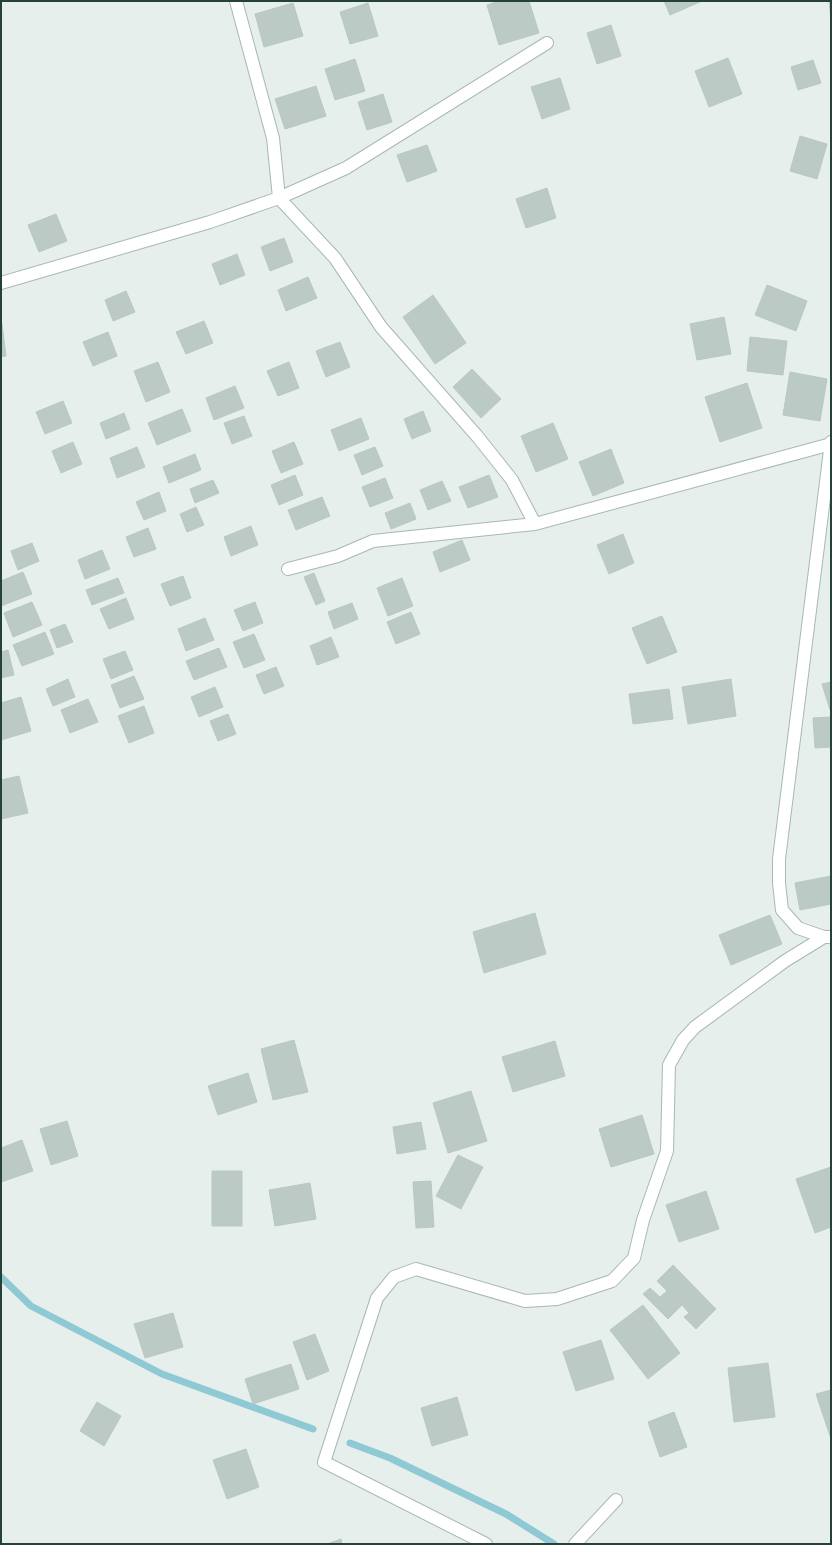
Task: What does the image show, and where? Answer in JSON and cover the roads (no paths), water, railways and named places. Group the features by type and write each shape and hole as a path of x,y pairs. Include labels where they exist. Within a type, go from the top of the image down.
{"street":[{"path":"236,1 273,138 279,198 335,258 381,326 477,436 512,480 535,524"},
{"path":"1,283 210,222 279,198 346,168 547,43"},
{"path":"288,569 338,556 373,540 535,524 831,443 779,859 779,883 782,910 798,928 828,937"},
{"path":"486,1544 324,1462 377,1298 394,1278 416,1269 525,1301 557,1299 612,1281 634,1258 643,1220 667,1151 669,1065 683,1040 696,1027 785,961 828,937"},
{"path":"577,1542 616,1500"}],"waterway":[{"path":"1,1277 31,1306 162,1374 313,1429"},
{"path":"350,1443 390,1458 506,1514 554,1544"}]}
